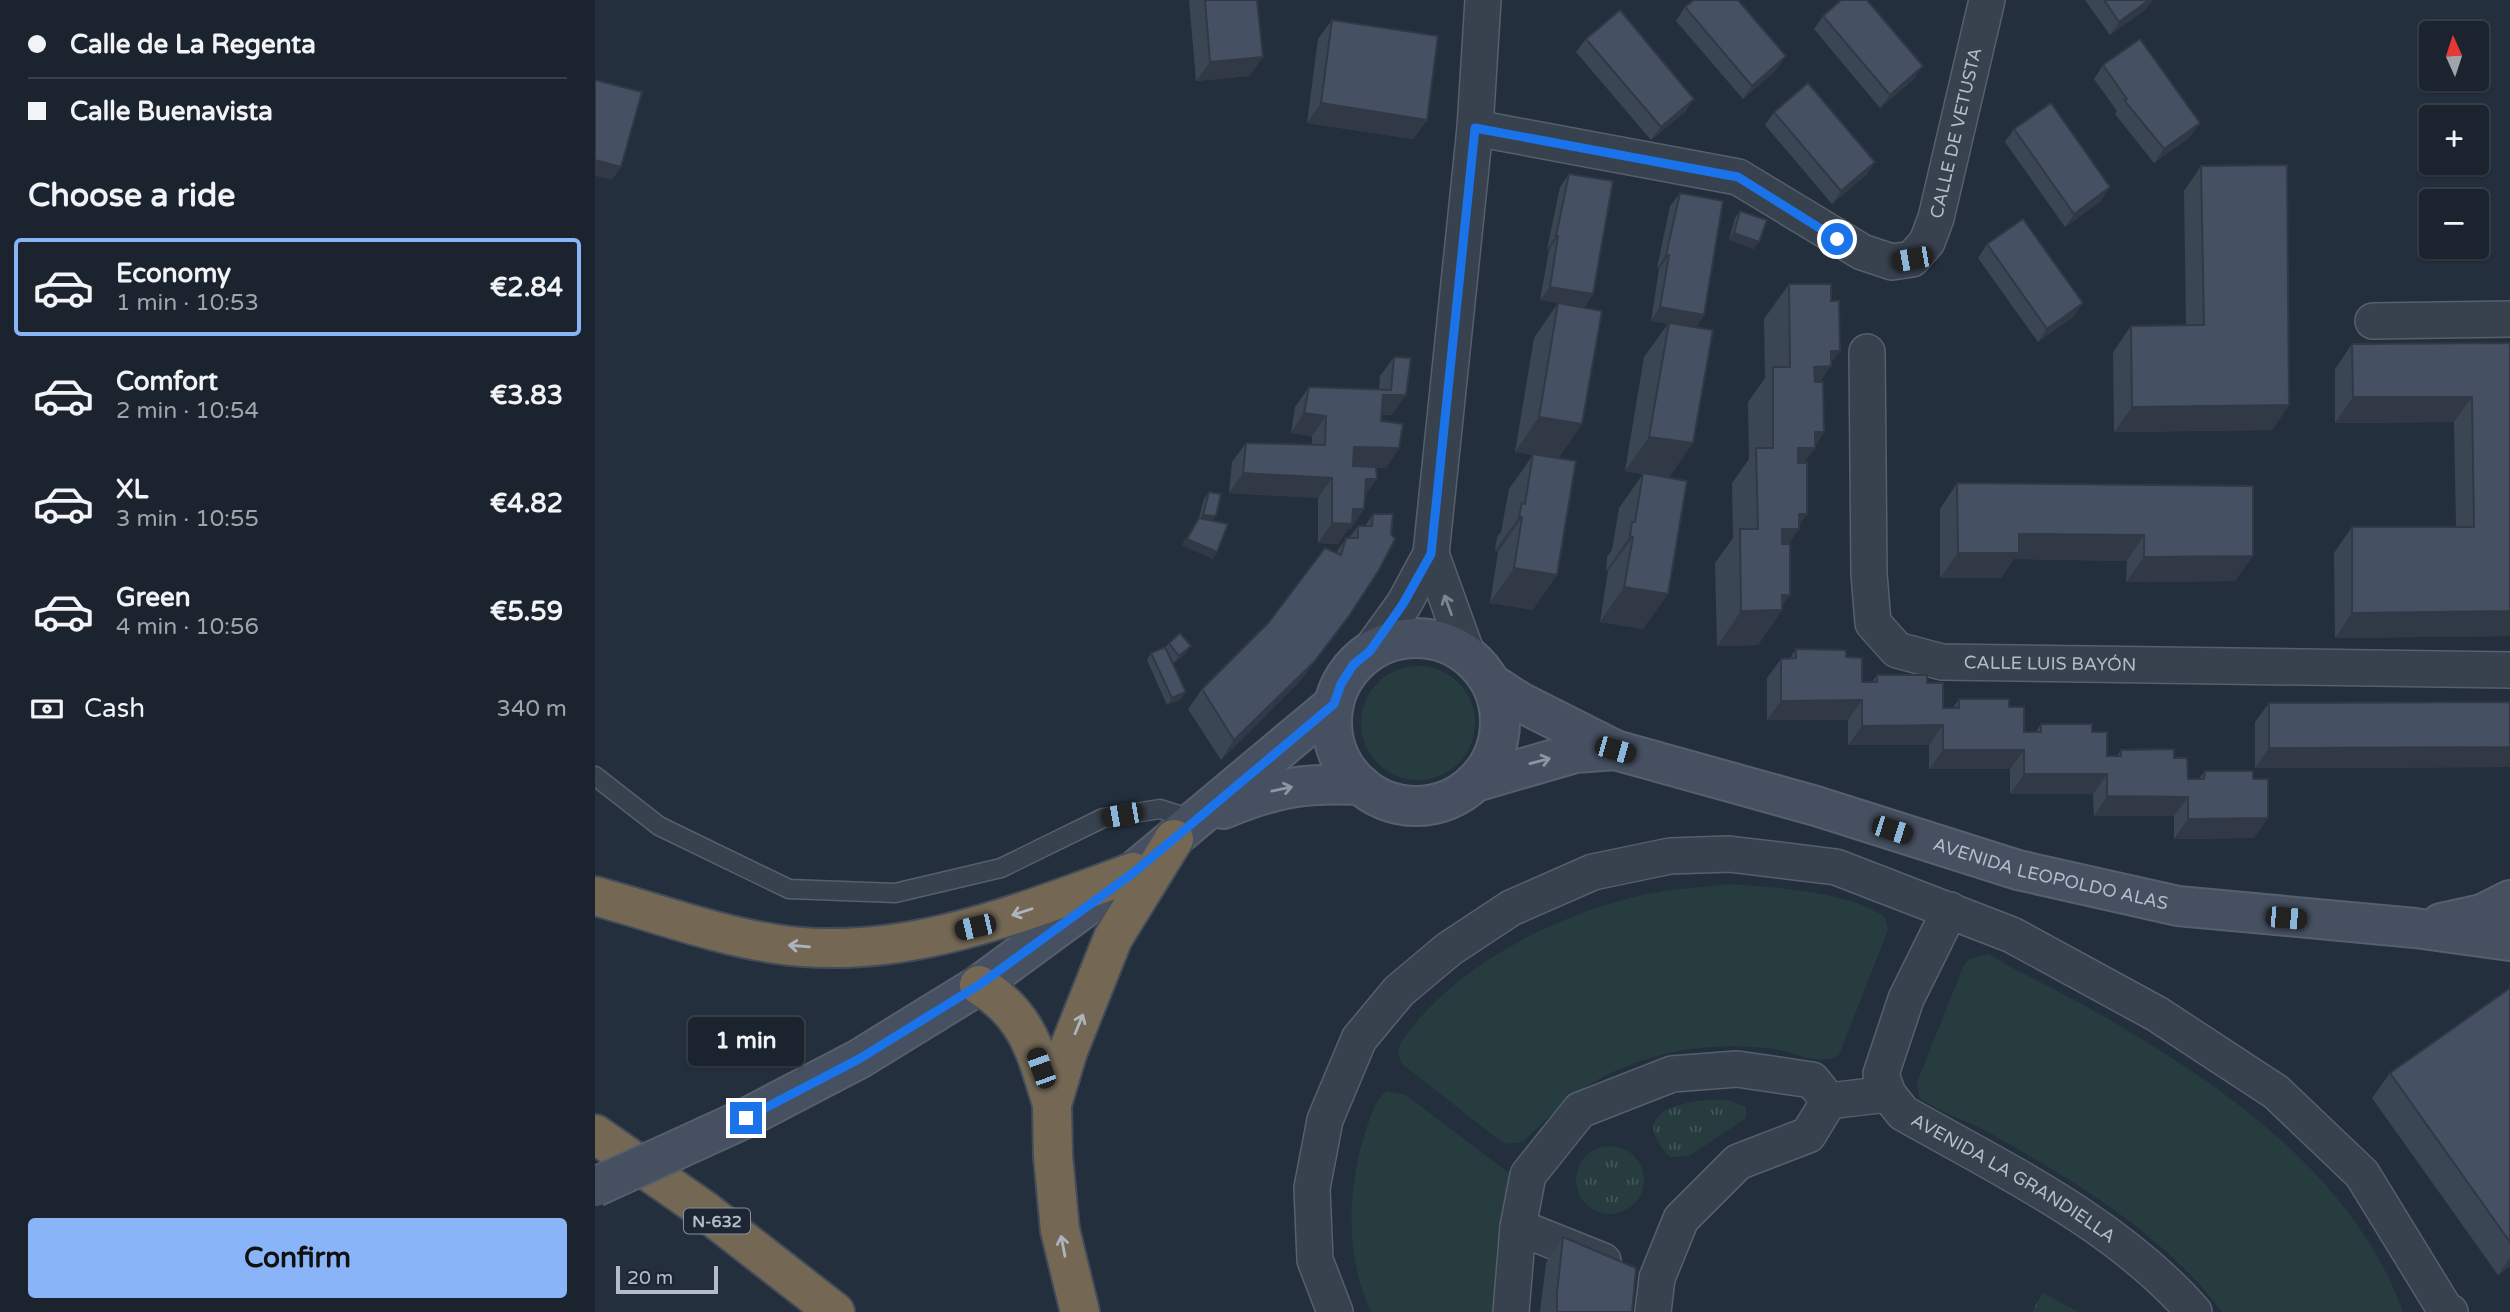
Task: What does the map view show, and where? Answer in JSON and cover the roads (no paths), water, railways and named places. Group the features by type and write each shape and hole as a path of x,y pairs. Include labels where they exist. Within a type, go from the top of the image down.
{"highway":[{"path":"1052,1104 1068,1051 1113,938 1185,830"},
{"path":"595,896 775,944 829,948 886,947 975,927 1133,873"},
{"path":"979,985 1016,1014 1029,1035 1052,1104 1053,1156 1060,1230 1080,1312"},
{"name":"N-632","path":"595,1134 703,1210 835,1312"},
{"path":"595,1166 705,1241 797,1312"}],"main road":[{"path":"1419,637 1445,642 1467,654 1492,684 1500,709 1500,736 1491,761 1475,782 1457,795 1437,803 1415,806 1392,802 1361,785 1346,768 1336,748 1332,726 1334,704 1341,684 1353,665 1370,651 1394,640 1419,637"},
{"name":"AVENIDA LEOPOLDO ALAS","path":"1492,684 1520,702 1615,750 1816,806 2018,870 2094,890 2220,912 2414,928 2510,941"},
{"path":"595,1186 746,1118 859,1059 979,985 1133,873 1334,704"},
{"name":"AVENIDA LEOPOLDO ALAS","path":"1475,782 1575,753 1615,750"},
{"path":"1185,830 1262,793 1306,783 1361,785"},
{"name":"AVENIDA LEOPOLDO ALAS","path":"2414,928 2463,920 2510,900"}],"street":[{"path":"1370,651 1403,604 1431,554 1475,128 1483,0"},
{"name":"CALLE DE VETUSTA","path":"1475,128 1738,177 1861,253 1892,262 1912,259 1927,242 1936,218 1987,0"},
{"path":"2373,321 2510,319"},
{"name":"CALLE LUIS BAYÓN","path":"1867,352 1869,574 1874,623 1897,650 1942,662 2510,670"},
{"path":"1431,554 1467,654"},
{"path":"1335,1312 1315,1260 1312,1188 1330,1107 1359,1039 1399,991 1449,949 1501,915 1593,872 1669,856 1729,854 1836,867 2011,935 2157,1014 2276,1091 2362,1174 2394,1230 2446,1311 2450,1312"},
{"path":"1829,1101 1888,1094 1881,1074 1906,999 1950,910"},
{"path":"1511,1312 1518,1227 1528,1175 1580,1110 1672,1074 1737,1069 1812,1080 1829,1101"},
{"name":"AVENIDA LA GRANDIELLA","path":"1888,1094 1903,1113 2057,1202 2121,1245 2163,1277 2194,1312"},
{"path":"1518,1227 1655,1295 1681,1219 1738,1162 1808,1135 1829,1101"}],"lane":[{"path":"595,776 659,826 789,889 895,893 1001,868 1103,818 1160,809 1185,830"}]}
